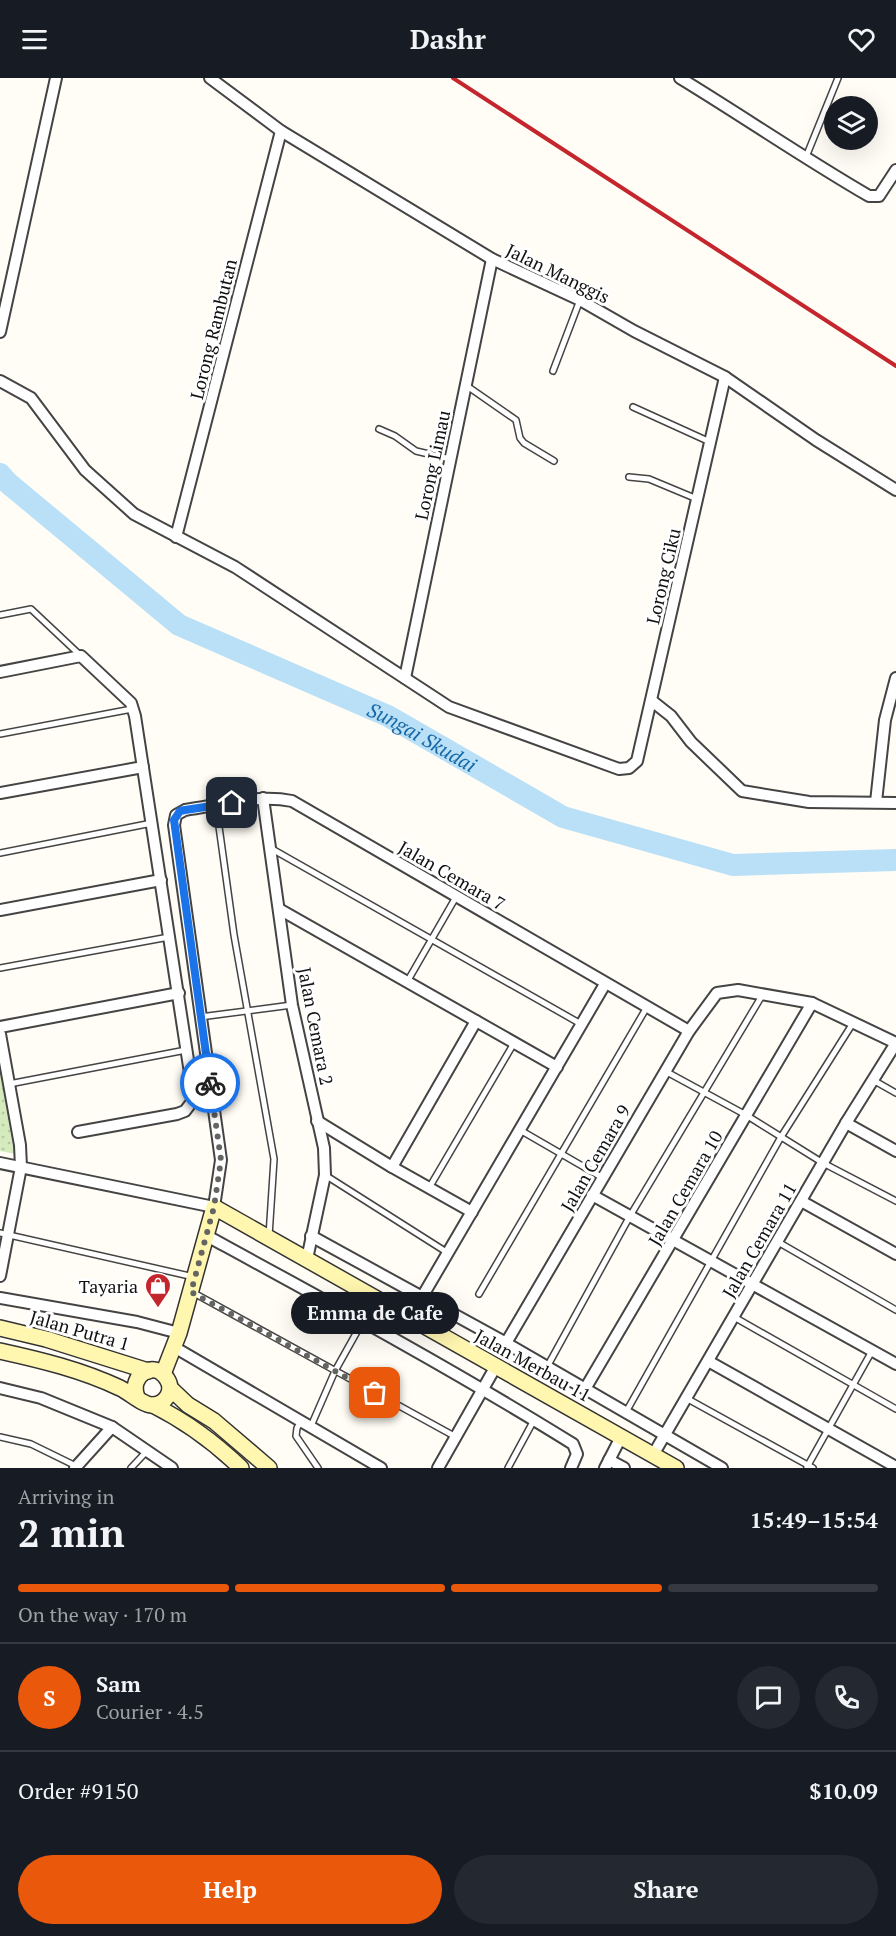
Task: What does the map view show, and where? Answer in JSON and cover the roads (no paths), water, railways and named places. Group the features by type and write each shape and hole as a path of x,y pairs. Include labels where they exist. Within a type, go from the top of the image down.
{"street":[{"path":"0,332 56,78"},
{"name":"Jalan Manggis","path":"210,78 281,131 492,258 580,300 634,331 725,377 816,440 896,490"},
{"path":"680,78 738,113 806,159 872,197 882,193 896,170"},
{"name":"Lorong Rambutan","path":"176,537 281,131"},
{"name":"Lorong Limau","path":"405,678 492,258"},
{"name":"Lorong Ciku","path":"405,678 449,707 619,769 630,768 637,761 652,701 725,377"},
{"path":"0,381 31,398 85,470 134,514 235,567 405,678"},
{"path":"0,672 81,656 131,703 134,709 194,1099 185,1111 177,1114 78,1132"},
{"path":"876,802 885,720 896,678"},
{"path":"652,701 671,716 691,742 742,792 809,802 896,803"},
{"path":"0,793 143,767"},
{"name":"Jalan Cemara 7","path":"200,1017 174,825 176,815 185,810 263,798 278,798 292,801 605,984 689,1030"},
{"name":"Jalan Cemara 2","path":"263,798 292,1005 324,1148 325,1175 307,1259"},
{"path":"0,909 161,880"},
{"path":"279,909 557,1067"},
{"path":"422,1297 605,984"},
{"name":"Jalan Cemara 9","path":"506,1343 689,1030 717,993 738,990 763,994"},
{"path":"0,1027 179,993"},
{"path":"763,994 812,1003 896,1043"},
{"name":"Jalan Cemara 10","path":"585,1389 812,1003"},
{"path":"160,1377 176,1340 207,1236 221,1160 200,1017"},
{"path":"392,1167 476,1021"},
{"path":"0,1034 20,1145 21,1167 4,1234 0,1276"},
{"name":"Jalan Cemara 11","path":"653,1455 846,1123 896,1043"},
{"path":"317,1121 472,1212"},
{"path":"846,1123 896,1151"},
{"path":"0,1162 214,1207"},
{"path":"592,1195 896,1364"},
{"path":"801,1202 896,1254"},
{"name":"Jalan Merbau 11","path":"214,1207 676,1468"},
{"path":"207,1236 363,1321 534,1420 576,1447 577,1454 570,1468"},
{"path":"311,1236 506,1343 722,1468"},
{"path":"0,1298 137,1323 176,1340 306,1424 381,1468"},
{"name":"Jalan Putra 1","path":"0,1328 46,1339 160,1377 188,1406 214,1421 269,1468"},
{"path":"0,1351 36,1359 104,1381 137,1397 175,1417 225,1452 241,1468"},
{"path":"708,1360 896,1467"},
{"path":"438,1468 496,1366"},
{"path":"137,1397 136,1381 139,1376 160,1377"},
{"path":"153,1405 163,1401 169,1393 160,1377"},
{"path":"0,1388 41,1398 112,1427 172,1468"},
{"path":"75,1467 112,1427"},
{"path":"621,1437 607,1464 624,1468"}],"lane":[{"path":"806,159 838,78"},
{"path":"553,371 580,300"},
{"path":"466,385 516,420 520,438 524,443 554,461"},
{"path":"633,407 710,442"},
{"path":"379,429 400,439 420,453 450,459"},
{"path":"629,477 649,479 697,499"},
{"path":"0,615 31,609 81,656"},
{"path":"0,734 134,709"},
{"path":"216,805 247,1011 274,1159 269,1238"},
{"path":"0,853 152,823"},
{"path":"270,848 581,1024"},
{"path":"407,982 456,897"},
{"path":"0,968 170,937"},
{"path":"547,1367 630,1216 763,994"},
{"path":"200,1017 292,1005"},
{"path":"479,1294 646,1007"},
{"path":"626,1412 782,1137 854,1022"},
{"path":"429,1188 514,1042"},
{"path":"9,1084 188,1050"},
{"path":"665,1071 746,1115 823,1162 896,1201"},
{"path":"873,1080 896,1094"},
{"path":"519,1130 603,1178"},
{"path":"325,1175 448,1253"},
{"path":"4,1234 193,1284 335,1371 456,1437"},
{"path":"778,1242 896,1310"},
{"path":"734,1317 896,1409"},
{"path":"318,1468 296,1436 297,1428 306,1424 363,1321"},
{"path":"686,1398 809,1467 872,1350"},
{"path":"508,1468 534,1420"},
{"path":"0,1437 31,1444 75,1467"},
{"path":"131,1468 147,1450"}],"waterway":[{"name":"Sungai Skudai","path":"0,474 179,625 388,716 563,817 733,865 896,860"}],"railway":[{"path":"453,78 896,366"}],"place":[{"name":"Tayaria","path":"158,1309"},
{"name":"Emma de Cafe","path":"375,1393"}]}
